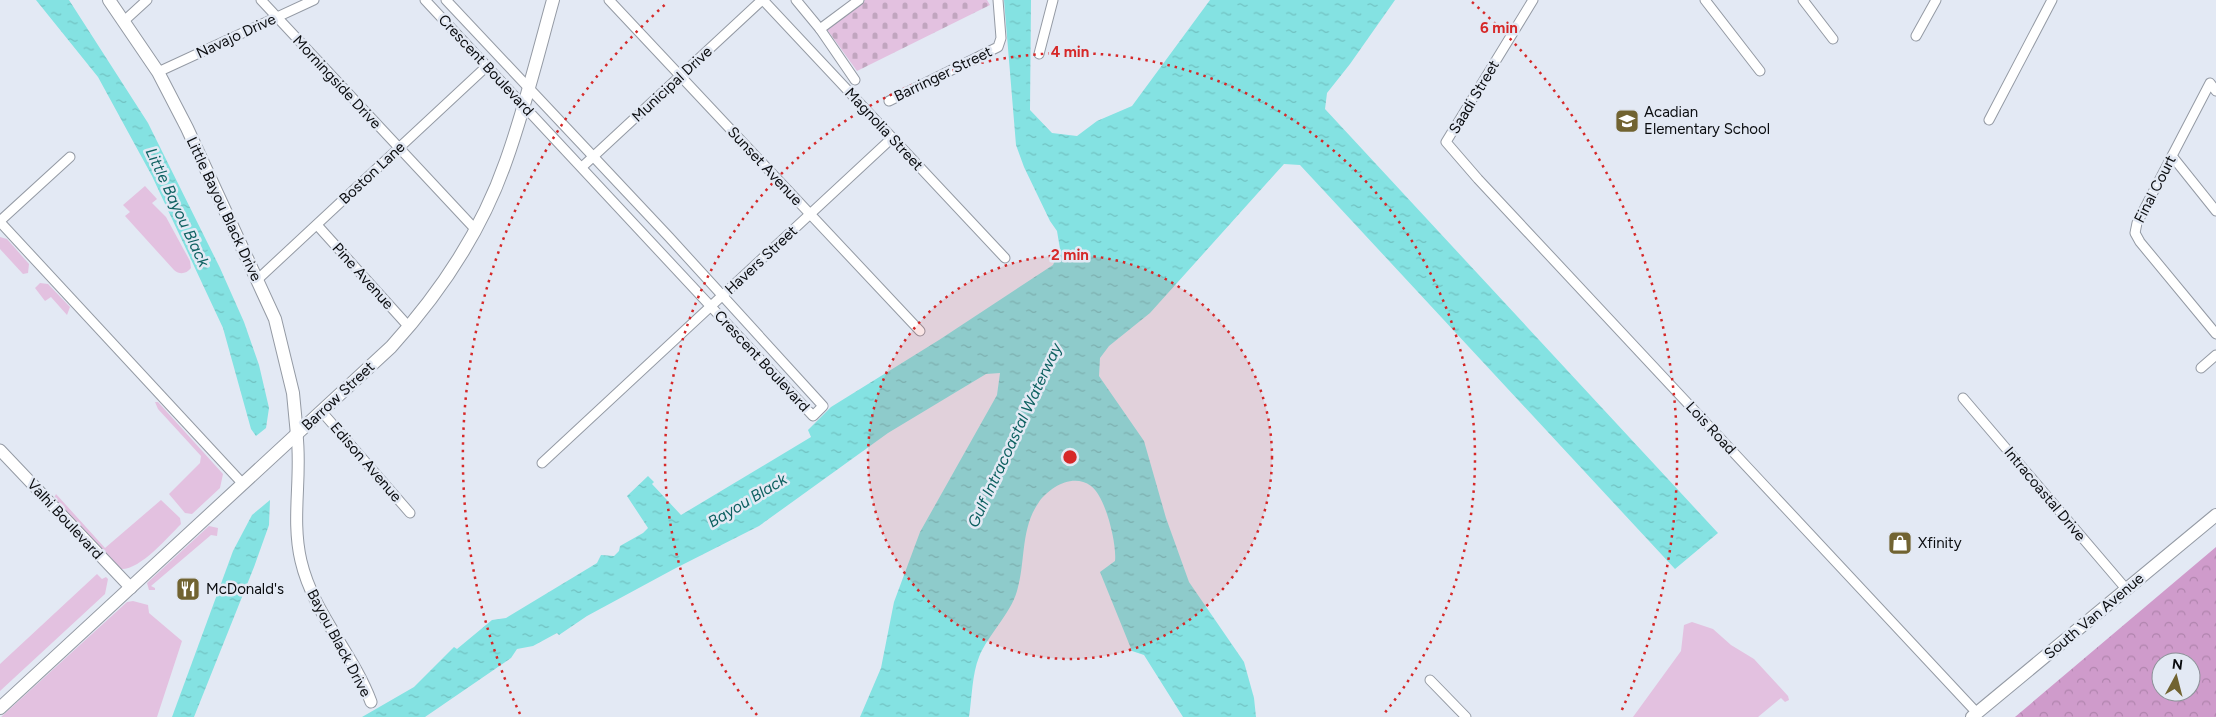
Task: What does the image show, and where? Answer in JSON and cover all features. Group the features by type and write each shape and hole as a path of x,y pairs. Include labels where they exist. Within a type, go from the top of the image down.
{"main road":[{"name":"Little Bayou Black Drive","path":"109,0 158,72 188,128 275,319 293,394 297,435"},
{"name":"Barrow Street","path":"0,708 322,412 391,347 409,327 456,263 475,229 506,161 529,89 553,0"},
{"name":"South Van Avenue","path":"1974,715 2216,515"}],"street":[{"path":"124,21 147,0"},
{"name":"Morningside Drive","path":"261,0 475,229"},
{"name":"Navajo Drive","path":"158,72 314,0"},
{"name":"Crescent Boulevard","path":"425,0 813,416 823,406 722,295 446,0"},
{"name":"Sunset Avenue","path":"609,0 920,331"},
{"name":"Municipal Drive","path":"582,167 763,0"},
{"name":"Magnolia Street","path":"763,0 1005,258"},
{"path":"796,0 820,29 855,80"},
{"path":"820,29 859,0"},
{"name":"Barringer Street","path":"889,102 998,47 1001,38 998,0"},
{"path":"1039,54 1053,0"},
{"name":"Saadi Street","path":"1446,142 1533,0"},
{"path":"1706,0 1760,71"},
{"path":"1803,0 1833,39"},
{"path":"1916,36 1936,0"},
{"path":"1989,120 2052,0"},
{"name":"Boston Lane","path":"257,280 487,66"},
{"name":"Final Court","path":"2216,91 2210,83 2137,223 2135,233 2140,242 2216,334"},
{"name":"Havers Street","path":"542,463 892,138"},
{"name":"Lois Road","path":"1446,142 1478,179 1974,715"},
{"path":"2172,156 2216,211"},
{"path":"70,157 0,221 244,484"},
{"name":"Pine Avenue","path":"317,225 409,327"},
{"path":"2201,368 2216,355"},
{"name":"Intracoastal Drive","path":"1963,398 2126,590"},
{"name":"Edison Avenue","path":"322,412 410,513"},
{"name":"Bayou Black Drive","path":"297,435 296,515 301,562 310,590 364,684 371,702"},
{"name":"Valhi Boulevard","path":"0,450 131,588"},
{"path":"1430,680 1466,717"}],"green space":[{"path":"865,0 987,0 990,5 857,71 826,28"},
{"path":"145,186 157,199 152,203 166,217 190,261 191,268 185,273 178,273 174,270 125,216 130,212 123,205"},
{"path":"0,237 7,239 29,264 28,273 23,274 0,249"},
{"path":"40,283 48,284 70,307 67,315 51,297 45,301 35,288"},
{"path":"155,402 158,402 223,474 220,488 192,514 185,513 169,494 200,463 201,456 158,409"},
{"path":"56,494 105,548 161,500 180,518 181,524 145,559 128,568 121,569 54,498"},
{"path":"209,526 218,528 217,536 211,535 151,586 155,590 149,590 147,583"},
{"path":"2216,547 2216,717 2015,717"},
{"path":"97,574 102,579 106,577 108,579 105,594 0,691 0,664"},
{"path":"133,601 148,605 149,613 182,641 157,717 1,717 127,602"},
{"path":"1692,622 1713,629 1731,645 1754,659 1788,696 1789,700 1785,702 1781,698 1758,717 1633,717 1681,651 1684,625"}],"water":[{"name":"Little Bayou Black","path":"36,0 69,0 148,123 220,268 244,322 259,365 269,408 266,428 256,436 251,429 223,328 152,176 98,77"},
{"path":"1004,0 1031,0 1030,110 1052,133 1077,136 1097,121 1132,106 1210,0 1395,0 1327,93 1325,109 1718,533 1675,569 1300,165 1284,164 1150,313 1109,346 1100,358 1099,376 1144,441 1166,518 1189,582 1244,662 1254,698 1256,717 1183,717 1144,655 1132,651 1100,572 1115,561 1114,544 1106,510 1091,486 1084,482 1070,481 1049,491 1033,512 1026,534 1020,580 1014,600 979,657 969,717 860,717 881,668 894,602 920,532 997,395 1000,373 986,374 888,433 759,526 587,616 559,635 557,633 533,646 517,649 511,658 425,717 362,717 414,687 454,647 457,649 492,620 506,618 597,563 601,555 614,556 619,551 620,546 643,533 648,528 627,496 648,476 654,482 652,484 681,515 811,437 808,430 831,407 939,340 1053,265 1060,249 1057,231 1050,221 1024,167 1016,145"},
{"path":"270,500 269,525 194,717 172,717 233,551 252,515"}],"place":[{"name":"Acadian Elementary School","path":"1627,121"},
{"name":"Xfinity","path":"1900,543"},
{"name":"McDonald's","path":"188,589"}],"water label":[{"name":"Gulf Intracoastal Waterway","path":"1014,435"},
{"name":"Bayou Black","path":"747,500"}]}
